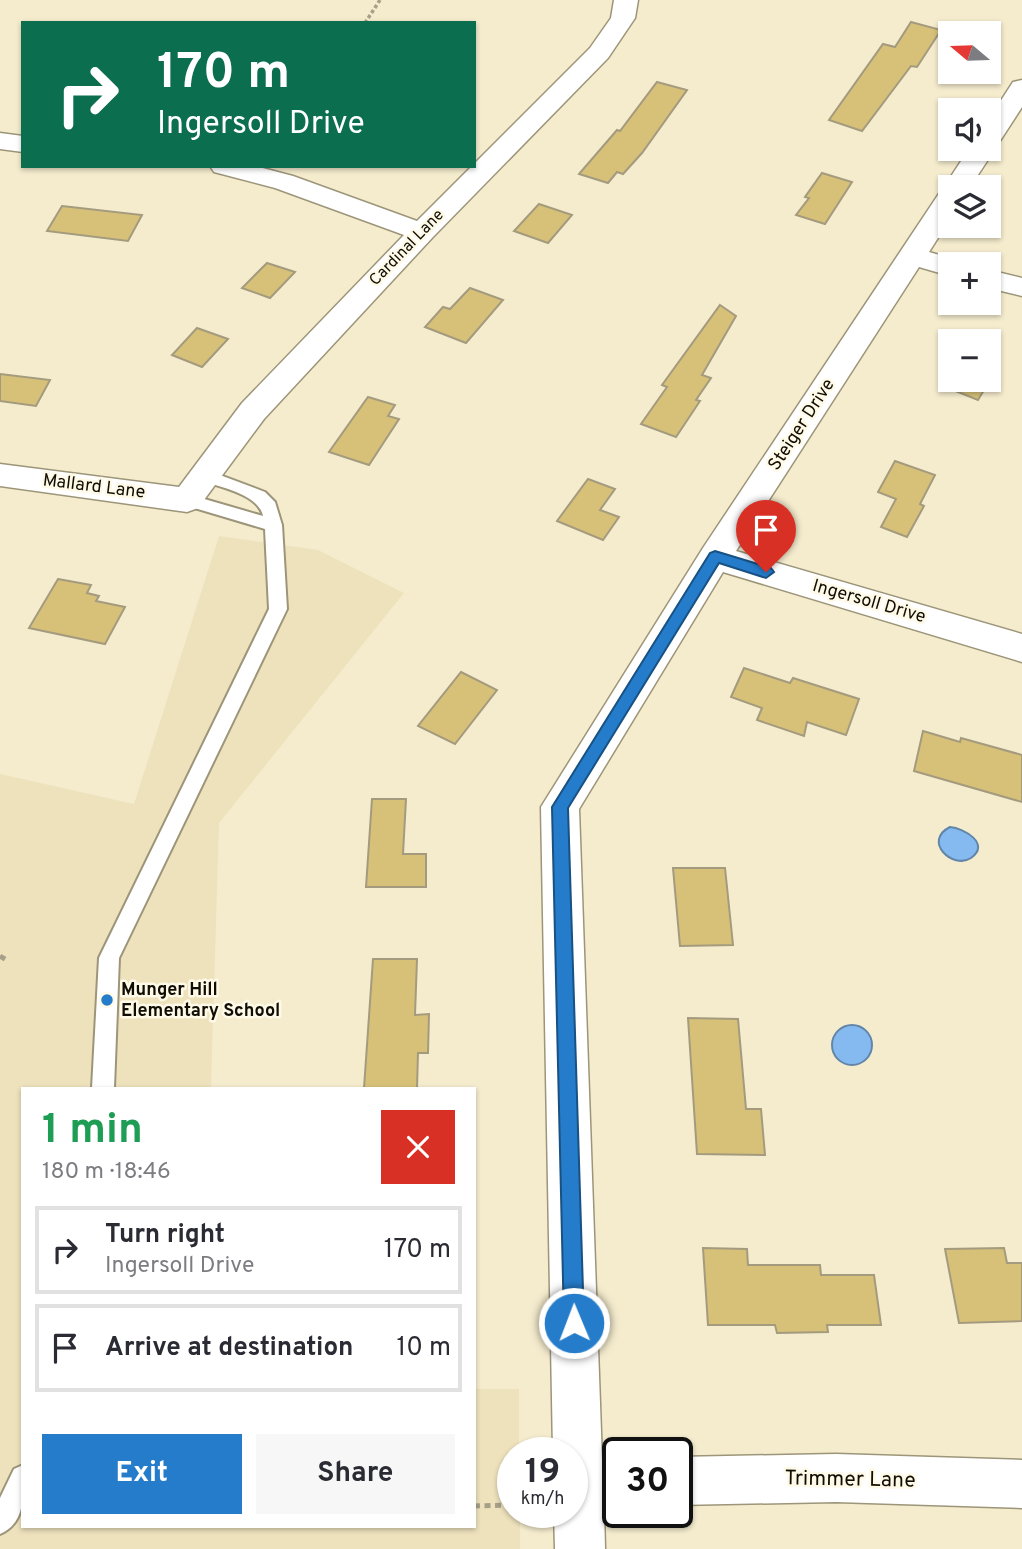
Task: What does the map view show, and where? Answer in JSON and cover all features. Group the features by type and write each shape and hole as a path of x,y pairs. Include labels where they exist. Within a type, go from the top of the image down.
{"street":[{"name":"Cardinal Lane","path":"195,487 253,411 422,232 599,53 623,18 626,0"},
{"path":"1001,120 1022,87"},
{"path":"0,141 21,144"},
{"path":"230,168 284,183 422,232"},
{"name":"Steiger Drive","path":"580,1549 598,1485 560,807 715,557 938,217"},
{"path":"913,256 938,263"},
{"path":"1001,282 1022,287"},
{"name":"Mallard Lane","path":"0,475 195,487"},
{"name":"Ingersoll Drive","path":"715,557 1022,648"},
{"name":"Trimmer Lane","path":"693,1481 836,1478 1022,1484"}],"lane":[{"path":"195,487 273,524"},
{"path":"103,1087 108,958 278,610 273,524 269,506 259,496 195,487"},
{"path":"0,1521 21,1483"}],"path":[{"path":"366,21 380,0"},
{"path":"0,956 8,961"},
{"path":"476,1506 497,1505"}],"shaded area":[{"name":"Munger Hill Elementary School","path":"219,536 318,550 404,593 219,823 211,1087 21,1087 21,1528 476,1528 476,1389 519,1389 519,1437 497,1437 497,1528 520,1528 520,1549 0,1549 0,774 134,804"}],"water":[{"path":"950,827 962,830 977,842 976,853 971,858 956,860 943,852 939,839"},
{"path":"852,1025 860,1026 866,1031 871,1037 871,1053 866,1059 860,1064 852,1065 844,1064 838,1059 833,1053 832,1045 833,1037 838,1031 844,1026"}],"building":[{"path":"911,22 938,29 938,35 917,67 911,66 862,131 829,120 883,44 895,47"},
{"path":"657,82 687,90 642,153 623,174 617,172 608,183 579,174 617,130 620,131"},
{"path":"822,173 852,182 825,224 796,215 809,198 805,197"},
{"path":"539,204 572,215 548,243 514,231"},
{"path":"62,206 142,215 128,241 47,231"},
{"path":"267,263 295,272 270,298 242,288"},
{"path":"470,288 503,300 466,343 425,327 443,307 450,309"},
{"path":"720,305 736,316 702,375 711,378 696,400 700,401 676,437 641,424 667,387 662,385"},
{"path":"197,328 228,339 202,367 172,355"},
{"path":"0,374 50,380 36,406 0,401"},
{"path":"958,392 983,392 978,400"},
{"path":"368,397 395,405 388,416 399,419 369,465 329,452"},
{"path":"895,461 935,475 920,504 924,506 907,537 881,527 896,499 878,492"},
{"path":"588,479 615,489 600,510 619,517 603,540 557,521"},
{"path":"58,579 91,585 87,593 99,596 96,601 125,607 105,644 29,628"},
{"path":"744,668 790,683 793,678 859,699 846,735 807,722 804,736 757,720 762,708 731,697"},
{"path":"461,672 497,690 455,744 418,726"},
{"path":"923,731 960,742 961,738 1022,755 1022,802 914,771"},
{"path":"372,799 406,799 403,854 426,854 426,887 366,887"},
{"path":"673,868 725,868 733,945 680,946"},
{"path":"373,959 417,959 415,1015 429,1014 428,1053 418,1053 417,1087 364,1087"},
{"path":"688,1018 738,1019 746,1109 761,1109 765,1155 697,1154"},
{"path":"703,1248 747,1249 748,1265 820,1265 821,1275 874,1275 881,1325 827,1325 828,1332 777,1333 775,1325 708,1325"},
{"path":"1004,1248 1007,1263 1022,1263 1022,1321 959,1323 945,1249"}],"place":[{"name":"Munger Hill Elementary School","path":"107,1000"}],"route":[{"path":"574,1323 560,807 715,557 766,572"}]}
